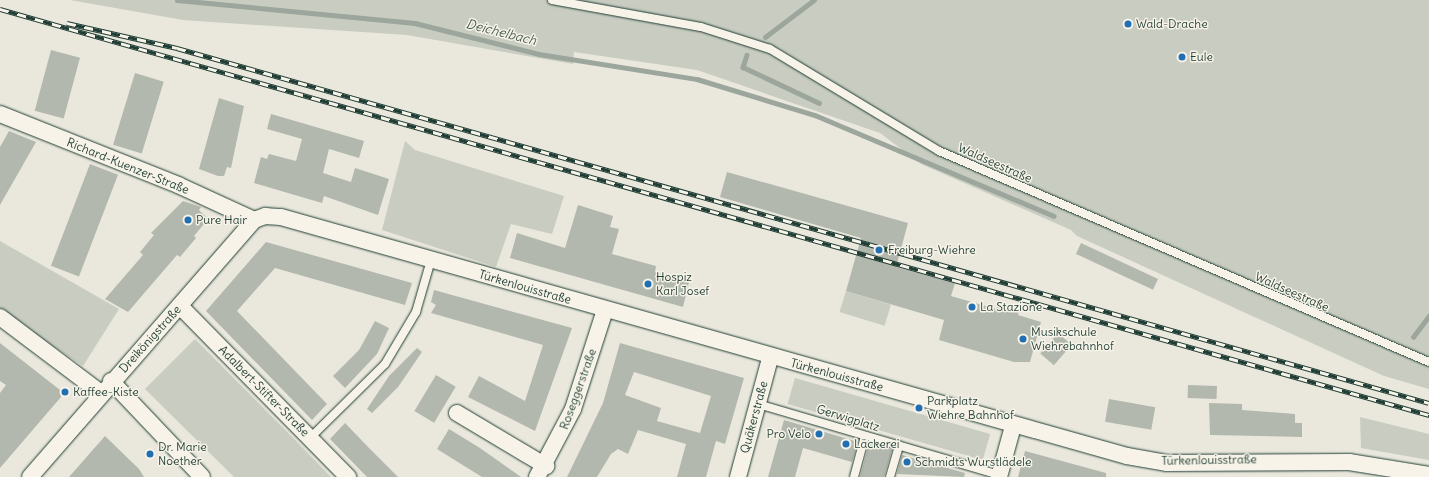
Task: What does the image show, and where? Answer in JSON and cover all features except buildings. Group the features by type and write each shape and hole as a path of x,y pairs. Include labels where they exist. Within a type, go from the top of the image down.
{"street":[{"name":"Richard-Kuenzer-Straße","path":"0,114 254,220"},
{"name":"Türkenlouisstraße","path":"254,220 265,216 281,217 770,358 1102,450 1167,470 1349,462 1429,475"},
{"name":"Dreikönigstraße","path":"30,477 106,387 180,306 254,220"},
{"name":"Adalbert-Stifter-Straße","path":"180,306 348,477"},
{"name":"Roseggerstraße","path":"457,413 542,471 573,409 605,310"},
{"path":"0,317 106,387 202,477"},
{"name":"Quäkerstraße","path":"738,477 770,358"},
{"path":"1000,476 1013,426"}],"lane":[{"name":"Waldseestraße","path":"552,0 701,27 770,48 939,151 1429,362"},
{"path":"310,438 385,364 416,312 431,260"},
{"name":"Gerwigplatz","path":"758,404 1000,476"},
{"path":"854,477 865,436"},
{"path":"890,477 899,445"}],"shaded area":[{"path":"70,0 1429,0 1429,389 1384,376 1077,236 1071,230 921,164 880,133 697,70 574,52 573,64 407,35 183,20"},
{"path":"405,141 415,150 564,196 552,234 511,224 496,267 382,230"},
{"path":"0,241 119,309 83,366 0,311"},
{"path":"846,291 891,305 885,326 840,312"},
{"path":"195,339 331,477 234,477 145,389"},
{"path":"795,378 990,434 983,460 788,404"},
{"path":"1360,417 1429,434 1429,460 1361,448"}],"waterway":[{"name":"Deichelbach","path":"177,0 415,23 539,54 697,79 815,115 1054,216"},
{"path":"765,37 814,0"},
{"path":"747,55 743,67 819,103"},
{"path":"1413,337 1429,316"}],"railway":[{"path":"0,9 1429,415"},
{"path":"67,23 177,48 1429,403"}],"place":[{"name":"Wald-Drache","path":"1128,24"},
{"name":"Eule","path":"1182,57"},
{"name":"Pure Hair","path":"188,220"},
{"name":"Freiburg-Wiehre","path":"879,250"},
{"name":"Hospiz Karl Josef","path":"648,284"},
{"name":"La Stazione","path":"972,307"},
{"name":"Musikschule Wiehrebahnhof","path":"1023,339"},
{"name":"Kaffee-Kiste","path":"65,392"},
{"name":"Parkplatz Wiehre Bahnhof","path":"919,408"},
{"name":"Pro Velo","path":"819,434"},
{"name":"Läckerei","path":"846,444"},
{"name":"Dr. Marie Noether","path":"150,454"},
{"name":"Schmidts Wurstlädele","path":"907,462"}]}
